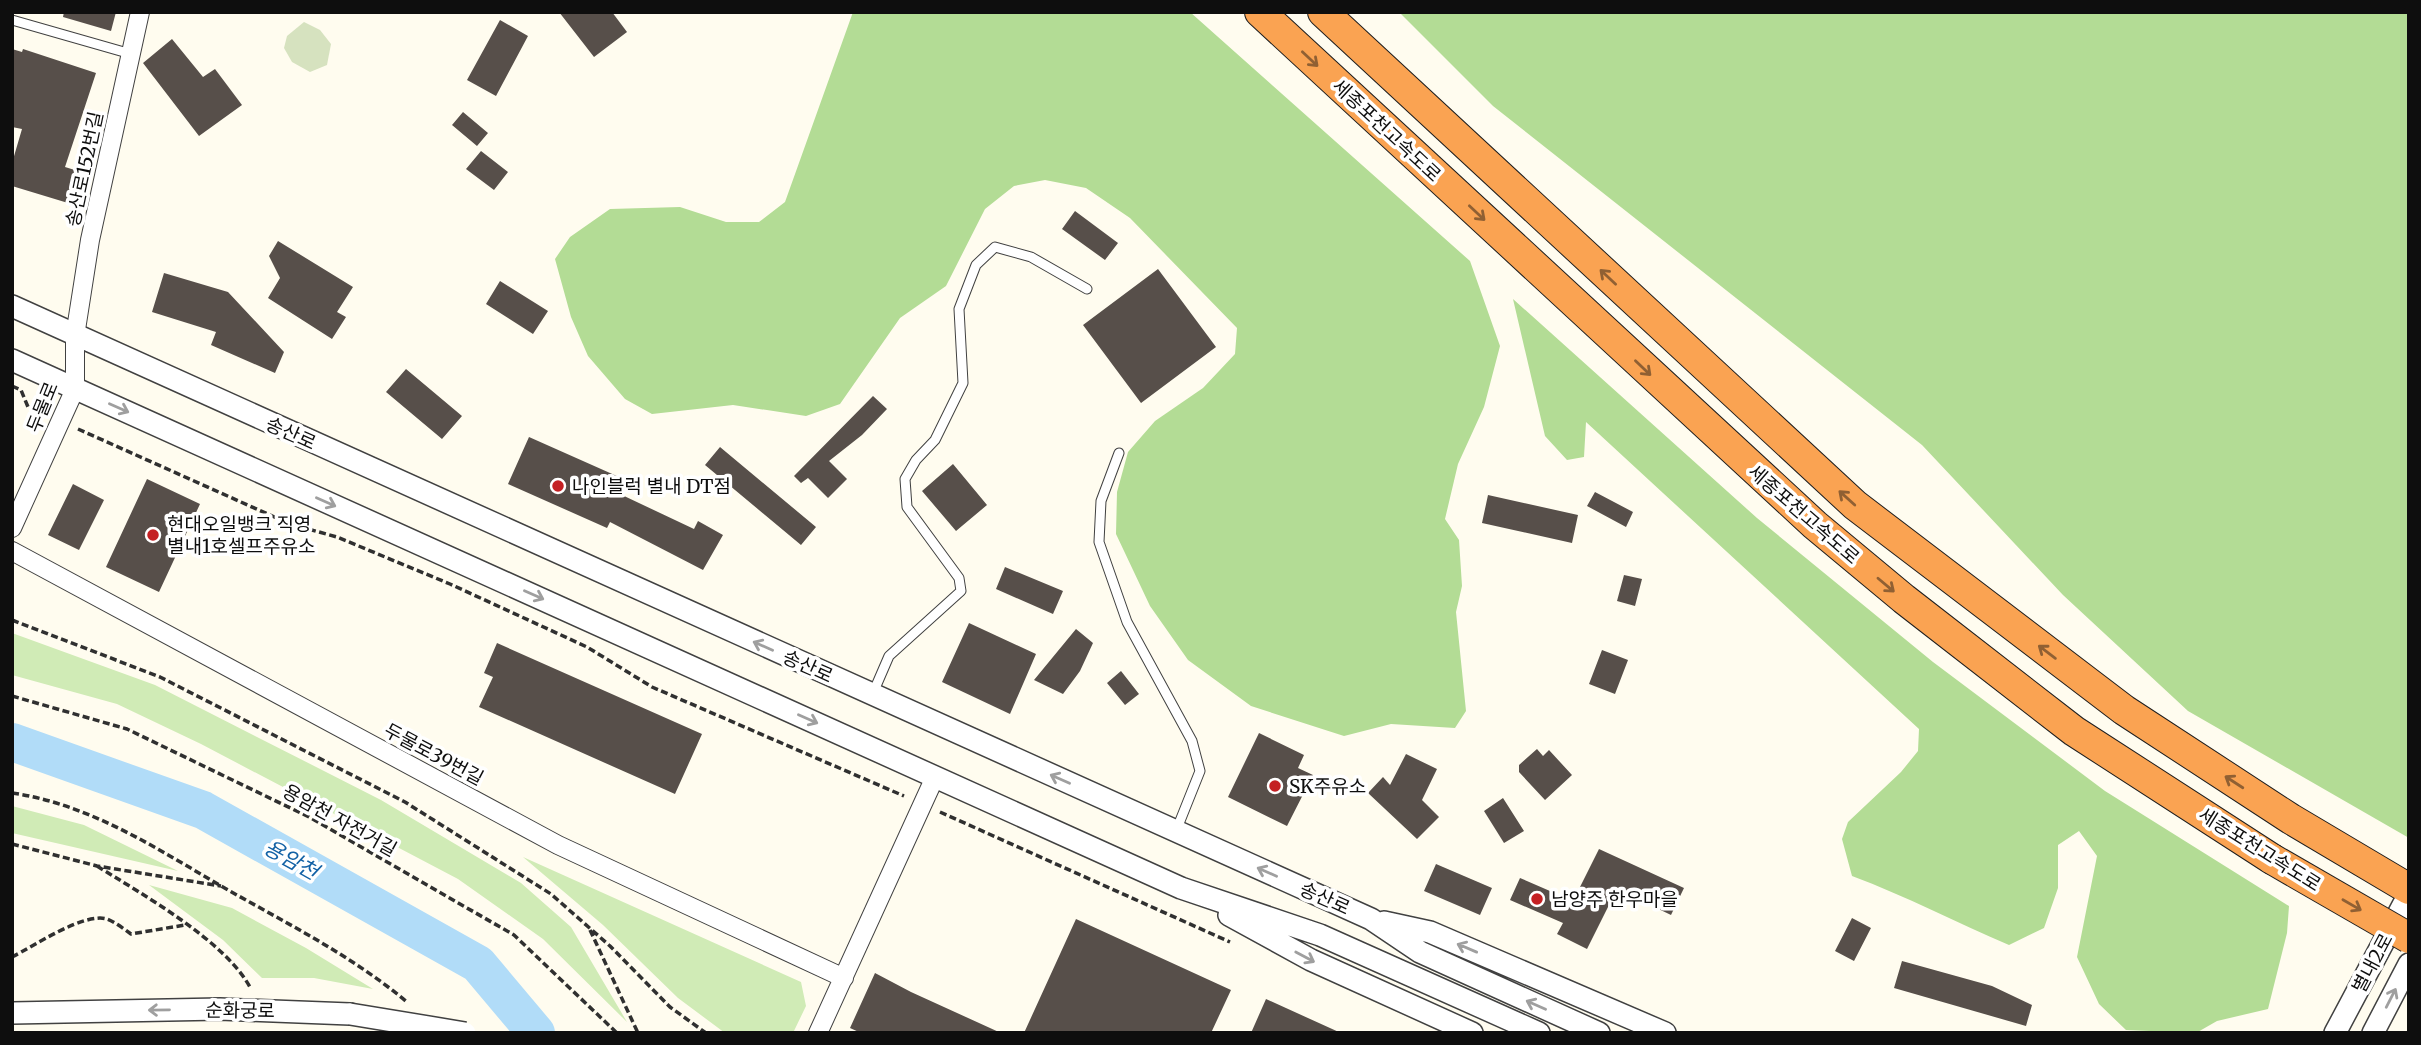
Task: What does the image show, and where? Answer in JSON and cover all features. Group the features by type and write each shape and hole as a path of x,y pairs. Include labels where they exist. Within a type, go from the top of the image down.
{"highway":[{"name":"세종포천고속도로","path":"1260,12 1815,526 1904,599 2074,731 2272,859 2409,938"},
{"name":"세종포천고속도로","path":"1323,12 1855,505 2124,710 2409,892"}],"street":[{"name":"송산로152번길","path":"75,336 90,240 140,12"},
{"name":"송산로","path":"12,306 1371,919 1420,952 1599,1033"},
{"name":"두물로","path":"12,528 75,389 75,336"},
{"name":"송산로","path":"12,360 1181,888 1320,934 1539,1033"},
{"name":"두물로39번길","path":"12,551 558,845 844,978"},
{"path":"818,1033 935,776"},
{"path":"1181,888 1311,960 1472,1033"},
{"name":"별내2로","path":"2335,1033 2409,892"},
{"path":"1371,919 1430,932 1665,1033"},
{"name":"별내2로","path":"2373,1033 2409,964"},
{"name":"순화궁로","path":"12,1013 261,1010 349,1014 465,1033"}],"lane":[{"path":"12,20 131,54"},
{"path":"872,695 889,656 961,591 959,578 907,507 905,479 916,460 936,440 963,383 959,309 976,265 995,247 1031,257 1087,289"},
{"path":"1119,453 1101,501 1099,542 1127,622 1192,741 1200,771 1176,831"}],"path":[{"path":"12,386 21,390 28,407 290,524 337,537 450,584 587,647 652,687 923,804 1242,947"},
{"path":"12,620 160,677 405,802 551,894 670,1007 706,1033"},
{"name":"용암천 자전거길","path":"12,696 127,729 309,817 514,935 617,1033"},
{"path":"12,793 82,812 150,844 289,922 386,985 414,1009"},
{"path":"12,844 97,866 223,887"},
{"path":"97,866 185,925 237,967 261,1010"},
{"path":"12,957 54,934 95,918 108,919 131,934 185,925"},
{"path":"589,928 638,1033"}],"green space":[{"path":"853,12 1190,12 1470,261 1500,346 1484,407 1458,464 1445,519 1459,540 1462,586 1456,612 1466,711 1455,728 1391,724 1344,736 1251,706 1188,660 1150,606 1116,534 1117,492 1128,452 1155,421 1203,388 1235,354 1237,328 1130,218 1086,188 1045,180 1014,186 985,209 946,286 900,318 840,404 806,416 733,405 652,414 625,399 588,356 571,317 555,259 570,237 610,209 680,207 726,222 759,222 785,202"},
{"path":"1399,12 2409,12 2409,838 2188,711 2063,595 1922,445 1493,106"},
{"path":"304,22 320,30 331,44 327,65 310,72 292,62 284,48 287,36"},
{"path":"1513,299 1757,518 1933,662 2105,791 2289,906 2287,933 2268,1009 2217,1021 2196,1033 2126,1030 2099,1004 2077,957 2097,856 2079,831 2058,845 2058,888 2044,928 2009,945 1852,876 1842,839 1848,822 1901,772 1918,751 1919,729 1586,422 1584,457 1567,460 1545,436"},
{"path":"12,633 155,685 381,800 521,883 571,927 627,1022 543,939 458,879 201,744 117,704 12,675"},
{"path":"12,806 84,825 178,871 12,833"},
{"path":"523,857 801,982 806,1006 793,1033 725,1033 678,998 603,925"},
{"path":"149,885 232,908 306,948 373,989 314,978 262,978 223,940"}],"building":[{"path":"64,12 116,12 111,31 63,17"},
{"path":"559,12 612,12 627,32 594,57"},
{"path":"500,20 528,36 496,96 467,80"},
{"path":"172,39 203,77 215,69 242,105 199,136 143,63"},
{"path":"12,49 22,52 23,49 96,73 65,167 78,171 68,203 12,186 12,163 22,129 12,127"},
{"path":"463,112 488,133 477,146 452,125"},
{"path":"481,151 508,172 494,190 466,169"},
{"path":"1075,211 1118,243 1105,260 1062,229"},
{"path":"278,241 353,287 337,312 346,317 332,339 268,298 280,278 269,256"},
{"path":"1158,269 1216,347 1141,403 1083,325"},
{"path":"164,273 228,292 284,352 275,373 211,345 216,332 152,312"},
{"path":"500,281 548,311 533,334 486,304"},
{"path":"406,369 462,416 442,439 386,392"},
{"path":"873,396 887,409 862,435 829,461 847,479 828,498 808,478 801,483 794,476"},
{"path":"529,437 628,481 622,495 694,529 698,521 723,535 703,570 610,522 607,528 508,484"},
{"path":"720,447 816,527 801,545 705,465"},
{"path":"953,464 987,505 956,531 922,491"},
{"name":"현대오일뱅크 직영 별내1호셀프주유소","path":"147,479 200,504 159,592 106,567"},
{"path":"73,484 104,500 79,550 48,535"},
{"path":"1595,492 1633,512 1626,527 1587,506"},
{"path":"1488,495 1578,515 1572,543 1482,523"},
{"path":"1005,567 1063,591 1053,614 996,589"},
{"path":"1624,575 1642,579 1635,606 1617,601"},
{"path":"969,623 1036,654 1010,714 942,682"},
{"path":"1076,629 1093,643 1080,671 1063,694 1034,680"},
{"path":"497,643 702,734 675,794 479,707 493,677 484,673"},
{"path":"1602,650 1628,660 1615,694 1589,684"},
{"path":"1121,671 1139,694 1125,705 1107,683"},
{"path":"1259,733 1304,755 1298,768 1313,775 1287,826 1228,797"},
{"path":"1537,749 1543,756 1549,750 1572,775 1545,800 1519,772 1519,765"},
{"path":"1406,754 1437,769 1422,800 1439,817 1417,839 1368,793 1383,777 1390,785"},
{"path":"1503,798 1524,831 1504,843 1484,811"},
{"path":"1599,849 1684,888 1671,915 1617,889 1587,949 1557,934 1563,923 1510,900 1520,878 1573,901"},
{"path":"1436,864 1492,888 1480,915 1424,891"},
{"path":"1852,918 1871,928 1854,961 1835,951"},
{"path":"1076,919 1231,990 1211,1033 1024,1033"},
{"path":"1902,961 1992,986 2032,1005 2026,1026 1894,988"},
{"path":"875,973 1001,1033 861,1033 850,1028"},
{"path":"1266,999 1341,1033 1251,1033"}],"waterway":[{"name":"용암천","path":"12,742 203,810 478,964 536,1033"}],"place":[{"name":"나인블럭 별내 DT점","path":"558,486"},
{"name":"현대오일뱅크 직영 별내1호셀프주유소","path":"153,535"},
{"name":"SK주유소","path":"1275,786"},
{"name":"남양주 한우마을","path":"1537,899"}]}
